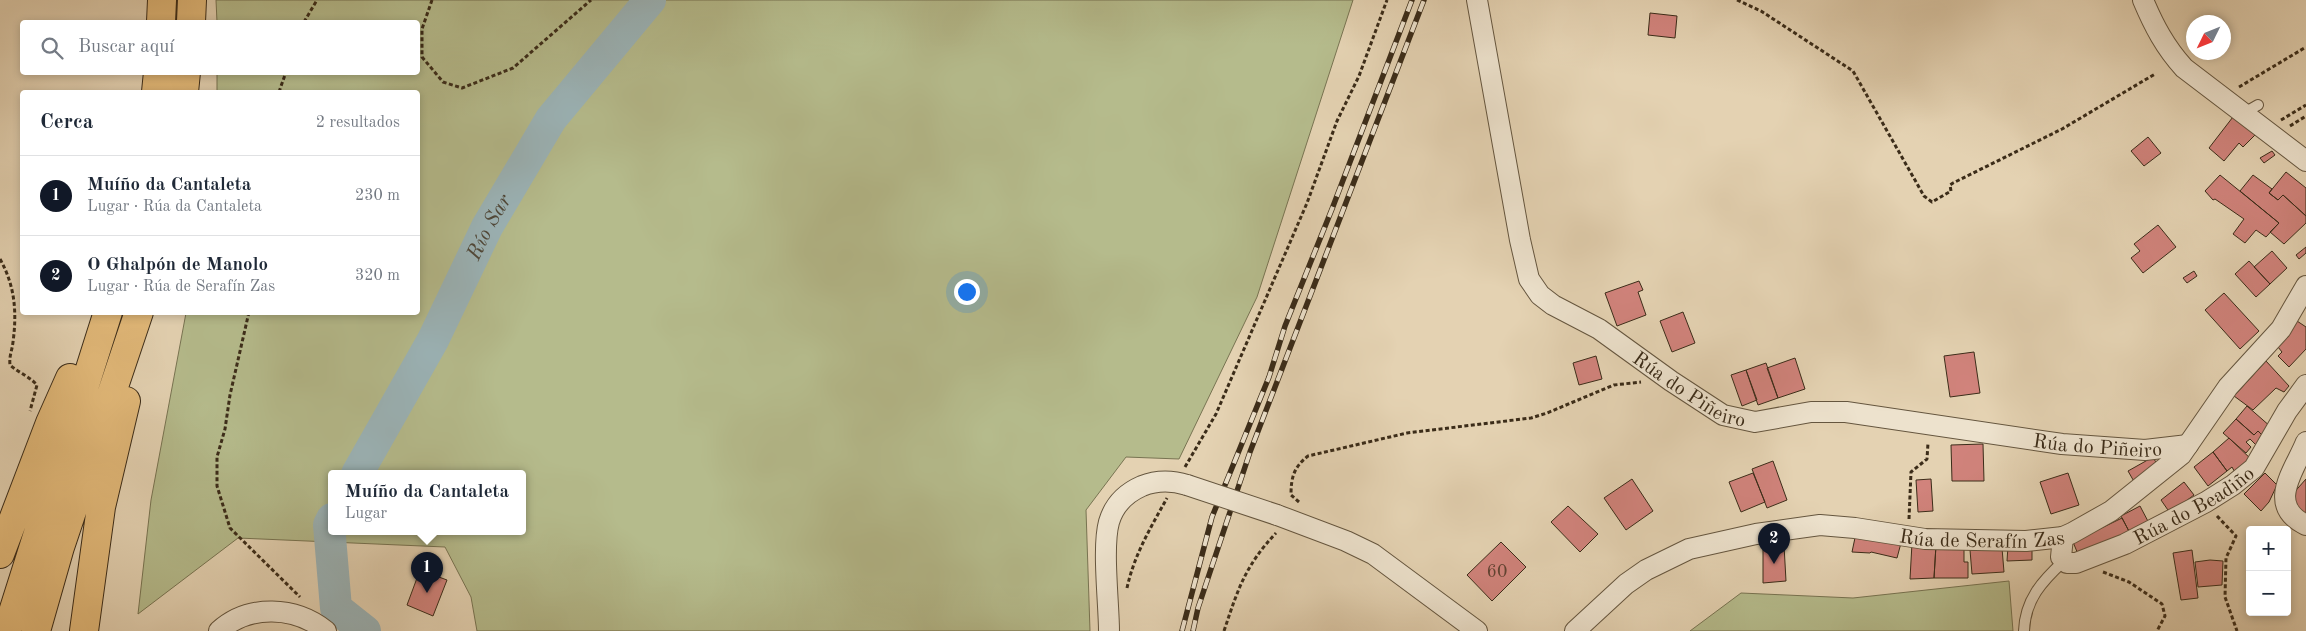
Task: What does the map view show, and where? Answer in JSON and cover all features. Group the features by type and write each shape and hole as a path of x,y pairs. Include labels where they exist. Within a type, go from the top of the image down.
{"main road":[{"path":"161,20 162,0"},
{"path":"191,20 192,0"},
{"path":"156,90 158,75"},
{"path":"184,90 186,75"},
{"path":"0,554 54,415 79,359 104,315"},
{"path":"8,628 105,315"},
{"path":"36,631 60,547 139,315"},
{"path":"84,631 101,507 126,397 140,315"}],"street":[{"name":"Rúa do Piñeiro","path":"1477,0 1520,240 1529,279 1540,295 1554,306 1599,329 1672,382 1723,415 1755,422 1811,412 1846,412 2071,444 2145,450 2188,445"},
{"path":"2143,0 2168,51 2184,68 2253,108 2306,160"},
{"name":"Rúa de Serafín Zas","path":"1575,631 1626,584 1646,570 1689,549 1733,539 1803,526 1835,526 1925,539 2026,541 2063,537 2092,523 2130,497 2169,465 2188,445 2228,387 2281,328 2306,286"},
{"name":"Rúa do Beadiño","path":"2072,561 2125,544 2206,502 2233,485 2254,468 2306,385"},
{"path":"2306,442 2299,461 2287,480 2284,500 2296,520 2306,525"},
{"path":"1109,631 1107,539 1109,523 1121,500 1133,490 1160,481 1182,483 1283,517 1373,554 1477,631"},
{"path":"2063,537 2061,558 2072,561"},
{"path":"219,631 231,620 258,612 284,612 308,618 326,631"}],"lane":[{"path":"2024,631 2024,619 2038,587 2072,561"}],"path":[{"path":"305,20 316,0"},
{"path":"432,0 422,29 422,57 443,82 462,88 513,68 591,0"},
{"path":"1127,589 1131,568 1145,539 1182,483 1216,414 1307,204 1337,121 1359,76 1387,0"},
{"path":"1736,0 1761,11 1853,71 1924,196 1932,202 1947,195 1951,191 1950,185 1953,183 2062,129 2156,74"},
{"path":"2253,108 2238,88 2306,47"},
{"path":"280,90 285,75"},
{"path":"2273,124 2306,104"},
{"path":"2281,120 2287,127 2306,116"},
{"path":"0,259 10,278 14,301 13,343"},
{"path":"248,315 230,395 225,429 217,457 217,486 230,528 298,594 304,602 308,618"},
{"path":"1307,505 1299,502 1291,495 1291,478 1298,464 1308,456 1407,433 1531,418 1614,386 1672,382"},
{"path":"1908,536 1911,472 1927,458 1928,443 1943,434 1946,426"},
{"path":"2206,502 2236,536 2226,558 2225,597 2237,631"},
{"path":"1224,631 1237,591 1251,563 1283,517"},
{"path":"2072,561 2129,582 2162,604 2165,616 2156,631"}],"green space":[{"path":"216,0 1353,0 1257,297 1179,459 1126,457 1086,510 1090,631 477,631 471,597 445,547 238,538 138,614 151,500 186,315 420,315 420,90 217,90 217,75 420,75 420,20 217,20"},
{"path":"2009,581 2013,631 1690,631 1741,593 1853,598"}],"building":[{"path":"1650,13 1677,16 1675,38 1648,35"},
{"path":"2236,113 2258,132 2243,147 2239,143 2224,161 2209,148"},
{"path":"2148,137 2161,153 2144,166 2131,151"},
{"path":"2272,151 2275,155 2264,163 2260,158"},
{"path":"2286,172 2306,188 2306,216 2283,195 2278,200 2269,193"},
{"path":"2220,175 2279,223 2266,237 2256,230 2245,243 2233,234 2244,219 2215,199 2213,200 2205,191"},
{"path":"2253,175 2272,189 2269,193 2278,200 2283,195 2306,216 2306,223 2284,244 2270,232 2279,223 2240,191"},
{"path":"2158,225 2176,247 2143,273 2131,258 2140,251 2134,244"},
{"path":"2306,247 2306,253 2299,259 2296,255"},
{"path":"2272,251 2287,268 2270,284 2254,267"},
{"path":"2249,261 2270,284 2256,297 2235,274"},
{"path":"2194,271 2197,276 2187,283 2183,278"},
{"path":"1639,281 1643,290 1638,292 1646,315 1617,326 1605,293"},
{"path":"2224,293 2259,331 2240,349 2205,310"},
{"path":"1683,312 1695,343 1672,352 1660,321"},
{"path":"2294,319 2306,327 2306,349 2289,367 2278,356 2282,352 2278,347 2289,336 2284,334"},
{"path":"1974,352 1980,393 1950,397 1944,356"},
{"path":"1596,356 1602,379 1579,385 1573,363"},
{"path":"1795,358 1805,389 1778,398 1767,368"},
{"path":"2266,361 2289,386 2284,392 2276,388 2253,410 2234,396"},
{"path":"1766,363 1778,398 1758,405 1746,370"},
{"path":"1746,370 1757,400 1742,406 1731,375"},
{"path":"2247,406 2271,427 2264,437 2258,431 2254,435 2236,419"},
{"path":"2236,419 2254,435 2258,431 2264,437 2256,445 2250,439 2246,442 2251,447 2246,453 2223,433"},
{"path":"2229,438 2253,461 2237,476 2232,467 2227,471 2213,452"},
{"path":"1983,444 1984,481 1952,481 1951,445"},
{"path":"2213,452 2227,471 2208,486 2194,467"},
{"path":"2153,457 2159,468 2136,485 2128,471"},
{"path":"1773,461 1787,500 1767,508 1752,469"},
{"path":"1753,473 1765,502 1741,512 1729,482"},
{"path":"2068,473 2079,505 2051,514 2040,482"},
{"path":"2265,473 2277,485 2269,502 2261,511 2244,494"},
{"path":"1632,479 1653,511 1626,530 1604,498"},
{"path":"1931,479 1933,511 1918,512 1916,480"},
{"path":"2306,479 2306,515 2305,516 2290,497"},
{"path":"2184,482 2194,495 2170,513 2161,500"},
{"path":"1568,506 1598,534 1580,552 1551,522"},
{"path":"2140,506 2151,527 2132,537 2121,516"},
{"path":"2122,518 2131,535 2080,559 2073,542"},
{"path":"1856,533 1901,543 1897,558 1871,552 1852,552"},
{"path":"1501,542 1526,567 1492,601 1467,575"},
{"path":"1912,543 1936,545 1934,578 1910,579"},
{"path":"1784,545 1786,581 1763,583 1763,547"},
{"path":"1936,545 1964,545 1964,562 1968,562 1968,578 1934,578"},
{"path":"2008,546 2032,548 2032,560 2007,561"},
{"path":"2002,548 2004,572 1972,574 1970,550"},
{"path":"2192,550 2198,598 2181,600 2173,553"},
{"path":"2223,561 2222,585 2198,587 2195,562"},
{"path":"420,570 447,580 433,616 407,605"}],"waterway":[{"name":"Río Sar","path":"359,470 433,340 487,227 551,119 650,0"},
{"name":"Río Sar","path":"330,535 336,608 365,631"}],"railway":[{"path":"1182,631 1212,517 1269,377 1285,326 1412,0"},
{"path":"1193,631 1198,608 1250,452 1424,0"}],"place":[{"name":"O Ghalpón de Manolo","path":"1774,564"},
{"name":"Muíño da Cantaleta","path":"427,593"}]}
